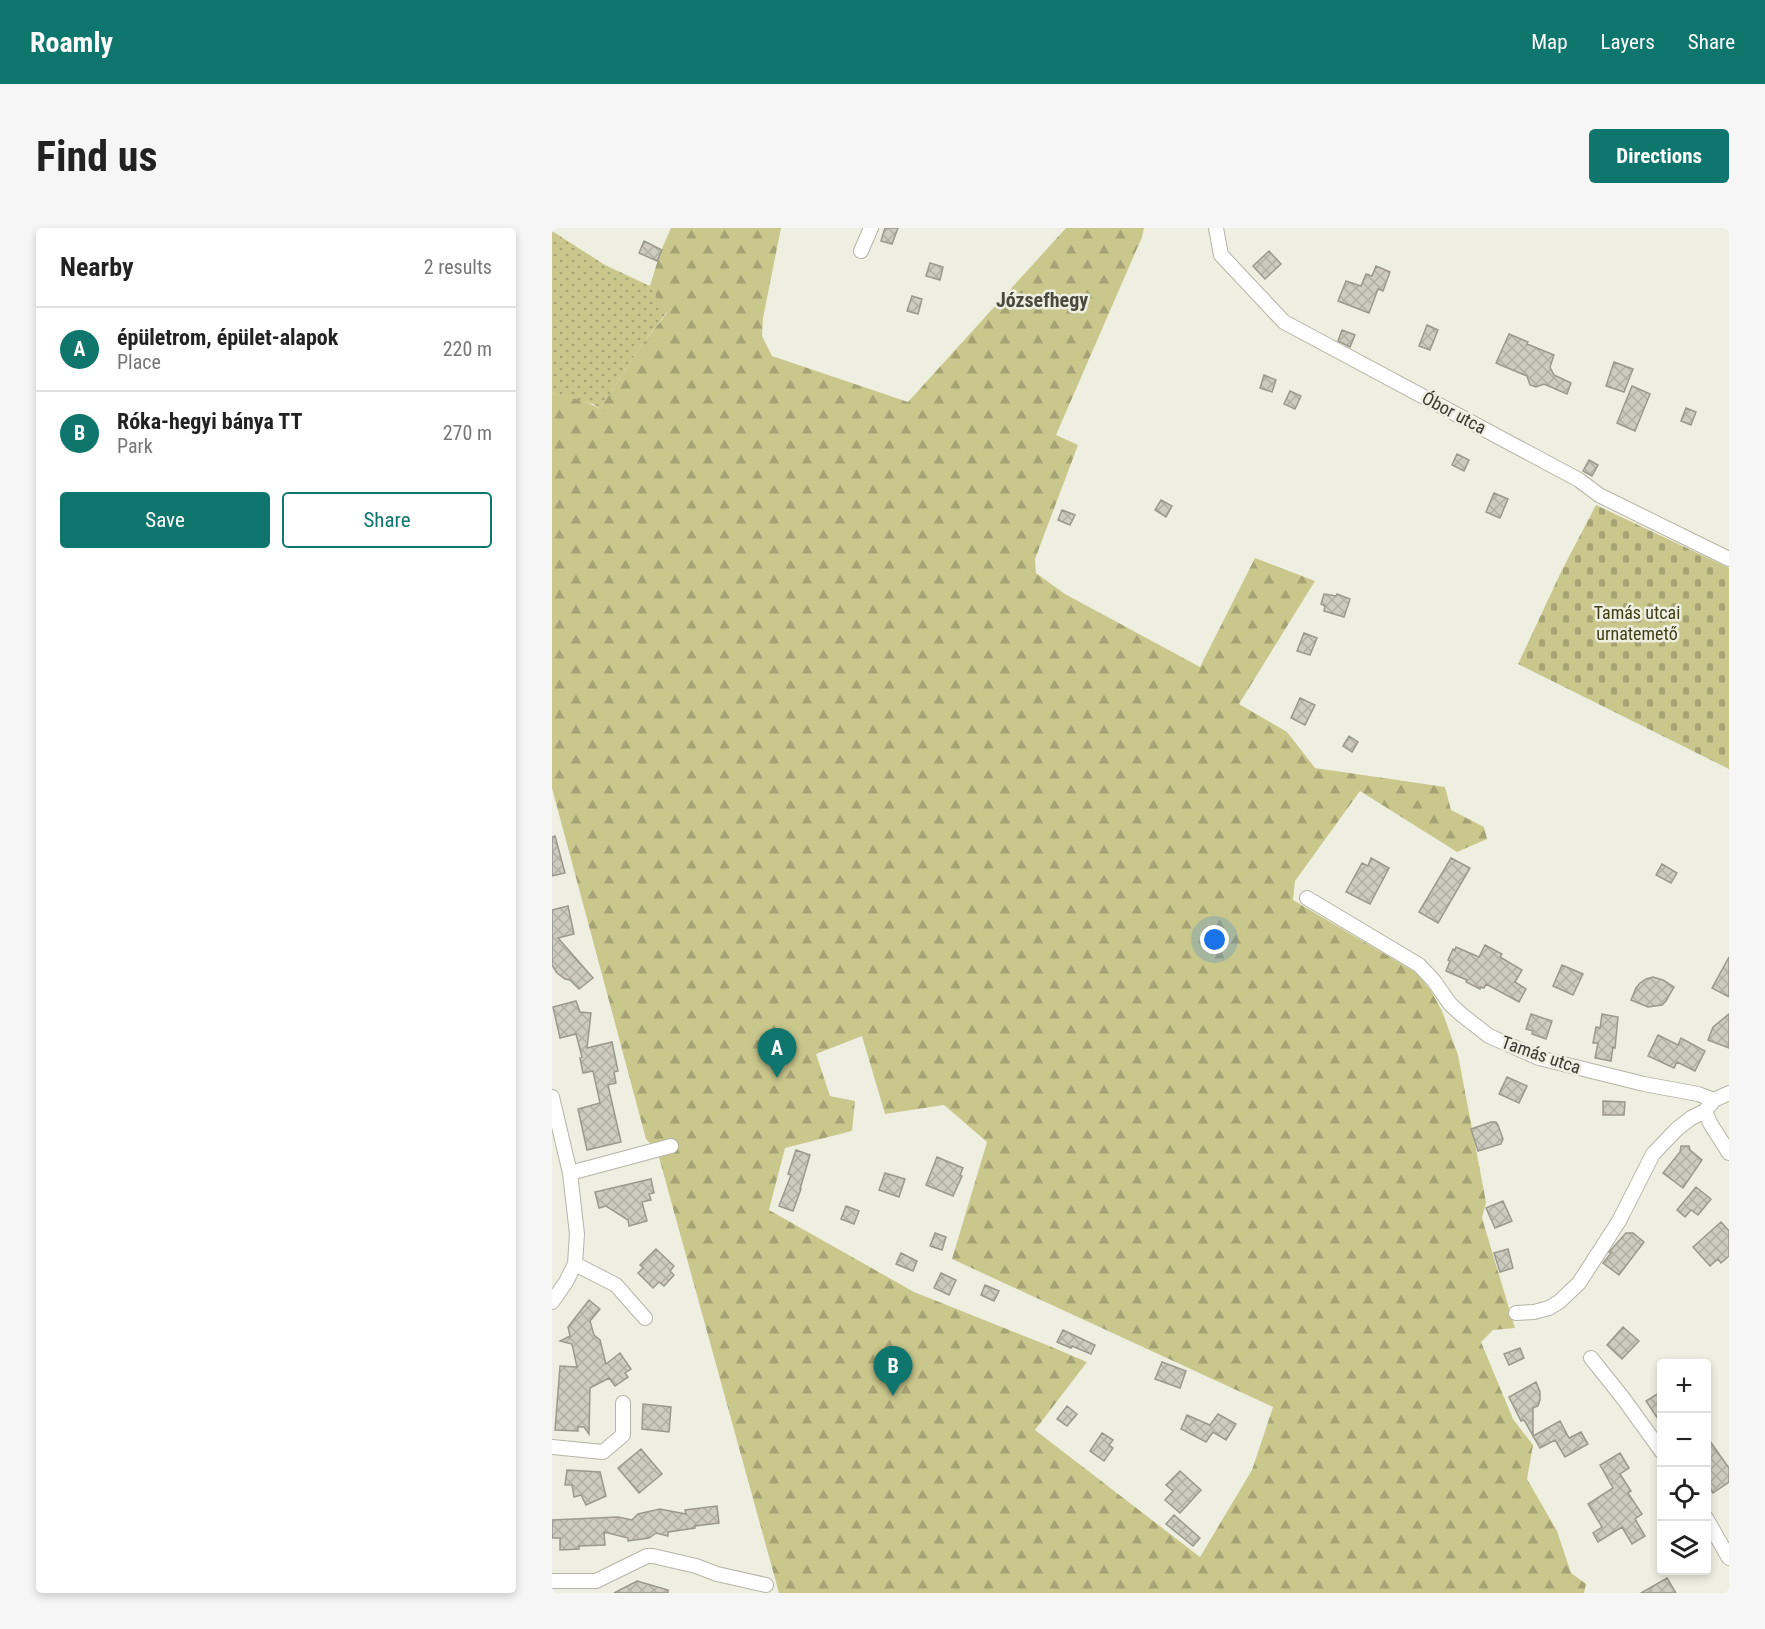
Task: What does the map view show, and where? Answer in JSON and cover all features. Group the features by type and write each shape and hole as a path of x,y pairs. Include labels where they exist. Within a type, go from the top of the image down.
{"street":[{"path":"861,250 871,228"},
{"name":"Óbor utca","path":"1216,228 1221,255 1284,322 1578,480 1599,495 1729,559"},
{"name":"Tamás utca","path":"1307,898 1419,965 1450,1004 1489,1036 1539,1058 1644,1084 1698,1094 1710,1106"},
{"path":"1516,1313 1549,1308 1579,1283 1619,1221 1653,1154 1677,1129 1729,1093"},
{"path":"552,1097 570,1173 577,1234 575,1264 552,1302"},
{"path":"1710,1106 1710,1123 1729,1153"},
{"path":"570,1173 671,1146"},
{"path":"575,1264 616,1285 645,1318"},
{"path":"1591,1358 1657,1445"},
{"path":"552,1447 603,1452 623,1435 623,1403"},
{"path":"1709,1521 1729,1558"},
{"path":"552,1581 596,1581 647,1556 653,1556 766,1585"}],"green space":[{"path":"671,228 781,228 763,318 762,336 772,356 908,402 1066,228 1144,228 1056,435 1078,445 1035,559 1036,573 1065,594 1200,667 1255,558 1315,581 1239,704 1287,732 1315,768 1445,787 1451,810 1484,827 1487,839 1457,852 1360,791 1295,881 1293,900 1417,973 1431,991 1442,1011 1458,1055 1486,1202 1482,1218 1515,1328 1493,1330 1481,1342 1513,1419 1533,1445 1527,1479 1557,1531 1571,1573 1586,1584 1584,1593 779,1593 657,1150 646,1139 552,788 552,393 583,401 600,409 640,347 667,313 650,286 660,253","holes":["862,1036 885,1114 944,1105 987,1142 952,1259 1273,1407 1252,1470 1200,1557 1035,1430 1087,1362 914,1292 769,1210 785,1148 852,1131 855,1101 830,1096 816,1054"]},
{"path":"552,231 605,265 650,286 667,312 640,347 600,409 593,404 552,393"},
{"name":"Tamás utcai urnatemető","path":"1596,505 1729,568 1729,769 1518,664 1561,572"}],"building":[{"path":"885,228 898,228 892,244 881,241"},
{"path":"644,241 662,250 657,261 639,253"},
{"path":"1269,251 1281,264 1265,279 1253,266"},
{"path":"930,263 943,267 940,280 926,276"},
{"path":"1376,266 1390,272 1383,291 1378,289 1369,313 1338,301 1346,281 1361,286 1366,274 1372,276"},
{"path":"912,296 922,299 918,314 907,311"},
{"path":"1427,325 1438,330 1430,350 1419,346"},
{"path":"1342,330 1355,335 1350,347 1338,341"},
{"path":"1509,334 1554,355 1550,367 1554,375 1571,383 1567,394 1544,384 1536,387 1530,385 1527,376 1496,363"},
{"path":"1614,362 1633,369 1624,392 1606,386"},
{"path":"1264,375 1276,380 1272,392 1260,388"},
{"path":"1632,386 1650,394 1635,431 1617,423"},
{"path":"1290,391 1301,396 1295,409 1284,404"},
{"path":"1686,408 1696,412 1691,425 1681,421"},
{"path":"1457,454 1469,460 1464,471 1452,465"},
{"path":"1589,460 1598,465 1592,476 1583,471"},
{"path":"1494,493 1508,499 1500,518 1486,512"},
{"path":"1161,500 1172,506 1166,517 1155,510"},
{"path":"1062,510 1075,515 1070,525 1058,520"},
{"path":"1324,594 1336,596 1337,594 1350,599 1344,617 1324,611 1325,606 1321,604"},
{"path":"1304,633 1317,638 1310,655 1297,651"},
{"path":"1300,698 1315,705 1305,725 1291,718"},
{"path":"1349,736 1358,742 1352,752 1343,746"},
{"path":"555,836 565,873 552,876 552,837"},
{"path":"1371,858 1389,868 1370,904 1346,892 1362,863 1368,866"},
{"path":"1451,858 1470,868 1438,923 1419,912"},
{"path":"1662,864 1677,873 1671,883 1656,875"},
{"path":"568,906 574,934 558,938 593,978 579,989 570,980 557,973 552,965 552,910"},
{"path":"1485,945 1502,954 1500,957 1522,970 1515,982 1526,989 1519,1002 1486,984 1480,989 1466,982 1467,980 1446,971 1450,961 1448,960 1456,947 1479,957"},
{"path":"1729,957 1729,997 1712,988"},
{"path":"1562,965 1583,974 1573,995 1553,986"},
{"path":"1653,977 1674,987 1666,1001 1662,1005 1648,1007 1631,1000 1640,983"},
{"path":"576,1001 580,1012 591,1013 587,1048 612,1042 618,1071 614,1072 616,1083 608,1085 621,1142 587,1150 578,1109 600,1103 593,1071 583,1073 580,1058 582,1057 576,1034 560,1038 553,1007"},
{"path":"1531,1014 1552,1021 1546,1039 1526,1029"},
{"path":"1602,1014 1618,1017 1615,1048 1613,1047 1611,1061 1595,1058 1598,1043 1593,1043 1596,1027 1600,1028"},
{"path":"1729,1014 1729,1048 1708,1040 1713,1027"},
{"path":"1658,1035 1678,1045 1681,1038 1705,1051 1695,1071 1677,1062 1674,1068 1648,1056"},
{"path":"1507,1077 1527,1086 1519,1103 1499,1094"},
{"path":"1603,1101 1625,1102 1624,1115 1603,1115"},
{"path":"1496,1122 1498,1125 1503,1139 1501,1144 1478,1151 1471,1129"},
{"path":"1681,1146 1689,1146 1690,1150 1702,1160 1683,1188 1663,1173 1680,1152"},
{"path":"796,1150 810,1155 793,1211 779,1206 791,1175 788,1174"},
{"path":"937,1157 963,1168 953,1196 926,1185"},
{"path":"885,1173 905,1179 899,1197 879,1190"},
{"path":"651,1179 654,1193 649,1194 651,1200 642,1202 647,1221 629,1226 628,1220 606,1206 599,1208 595,1192"},
{"path":"1696,1187 1711,1199 1698,1215 1691,1210 1685,1217 1677,1210"},
{"path":"1503,1201 1512,1221 1495,1228 1486,1208"},
{"path":"846,1206 859,1211 854,1224 841,1219"},
{"path":"1721,1222 1729,1231 1729,1256 1721,1263 1718,1259 1710,1266 1693,1247"},
{"path":"935,1233 946,1237 942,1250 930,1246"},
{"path":"1626,1233 1633,1233 1644,1242 1619,1275 1603,1263 1611,1253 1609,1252"},
{"path":"656,1249 674,1266 670,1271 674,1275 664,1286 659,1282 653,1288 638,1273 643,1268 640,1265"},
{"path":"1508,1249 1513,1268 1500,1272 1494,1253"},
{"path":"901,1253 917,1261 913,1271 896,1264"},
{"path":"941,1273 956,1280 949,1295 934,1288"},
{"path":"985,1285 999,1291 994,1301 981,1295"},
{"path":"589,1300 600,1309 590,1321 594,1335 600,1340 606,1364 620,1353 631,1369 625,1373 628,1377 615,1386 609,1378 590,1388 589,1434 584,1427 578,1427 578,1431 555,1430 560,1366 577,1367 572,1344 560,1341 570,1336 568,1327"},
{"path":"1623,1327 1639,1341 1622,1359 1607,1345"},
{"path":"1063,1330 1095,1345 1091,1354 1057,1342"},
{"path":"1520,1348 1524,1358 1509,1365 1504,1354"},
{"path":"1162,1362 1186,1371 1180,1388 1155,1379"},
{"path":"1536,1382 1540,1400 1538,1406 1533,1408 1533,1436 1524,1420 1521,1421 1509,1397"},
{"path":"1657,1394 1657,1418 1646,1401"},
{"path":"643,1404 671,1407 669,1432 642,1429"},
{"path":"1067,1406 1077,1414 1067,1426 1057,1419"},
{"path":"1218,1414 1236,1424 1226,1440 1213,1432 1206,1442 1181,1429 1187,1415 1210,1425"},
{"path":"1560,1421 1569,1438 1581,1432 1588,1444 1565,1457 1555,1440 1540,1448 1533,1436"},
{"path":"1102,1433 1113,1440 1109,1445 1113,1448 1104,1461 1090,1451"},
{"path":"1711,1443 1729,1468 1729,1482 1713,1493 1711,1490"},
{"path":"641,1449 662,1474 639,1493 618,1468"},
{"path":"1620,1453 1629,1468 1620,1474 1631,1491 1628,1493 1642,1514 1635,1519 1645,1536 1632,1544 1622,1527 1598,1542 1593,1533 1602,1527 1588,1504 1613,1488 1600,1465"},
{"path":"567,1470 600,1472 606,1496 586,1505 581,1495 574,1497 572,1485 565,1485"},
{"path":"1180,1471 1201,1490 1180,1513 1165,1500 1173,1491 1166,1485"},
{"path":"717,1506 719,1523 668,1532 668,1536 656,1533 649,1538 628,1541 628,1538 604,1532 605,1545 579,1546 579,1549 560,1550 560,1538 552,1538 552,1520 618,1517 632,1520 638,1514 660,1509 686,1514 685,1510"},
{"path":"1174,1515 1200,1538 1193,1546 1166,1524"},
{"path":"1667,1578 1676,1593 1641,1593"},
{"path":"637,1581 668,1590 668,1593 614,1593"}],"place":[{"name":"épületrom, épület-alapok","path":"777,1078"},
{"name":"Róka-hegyi bánya TT","path":"893,1396"}],"district":[{"name":"Józsefhegy","path":"1042,300"}]}
